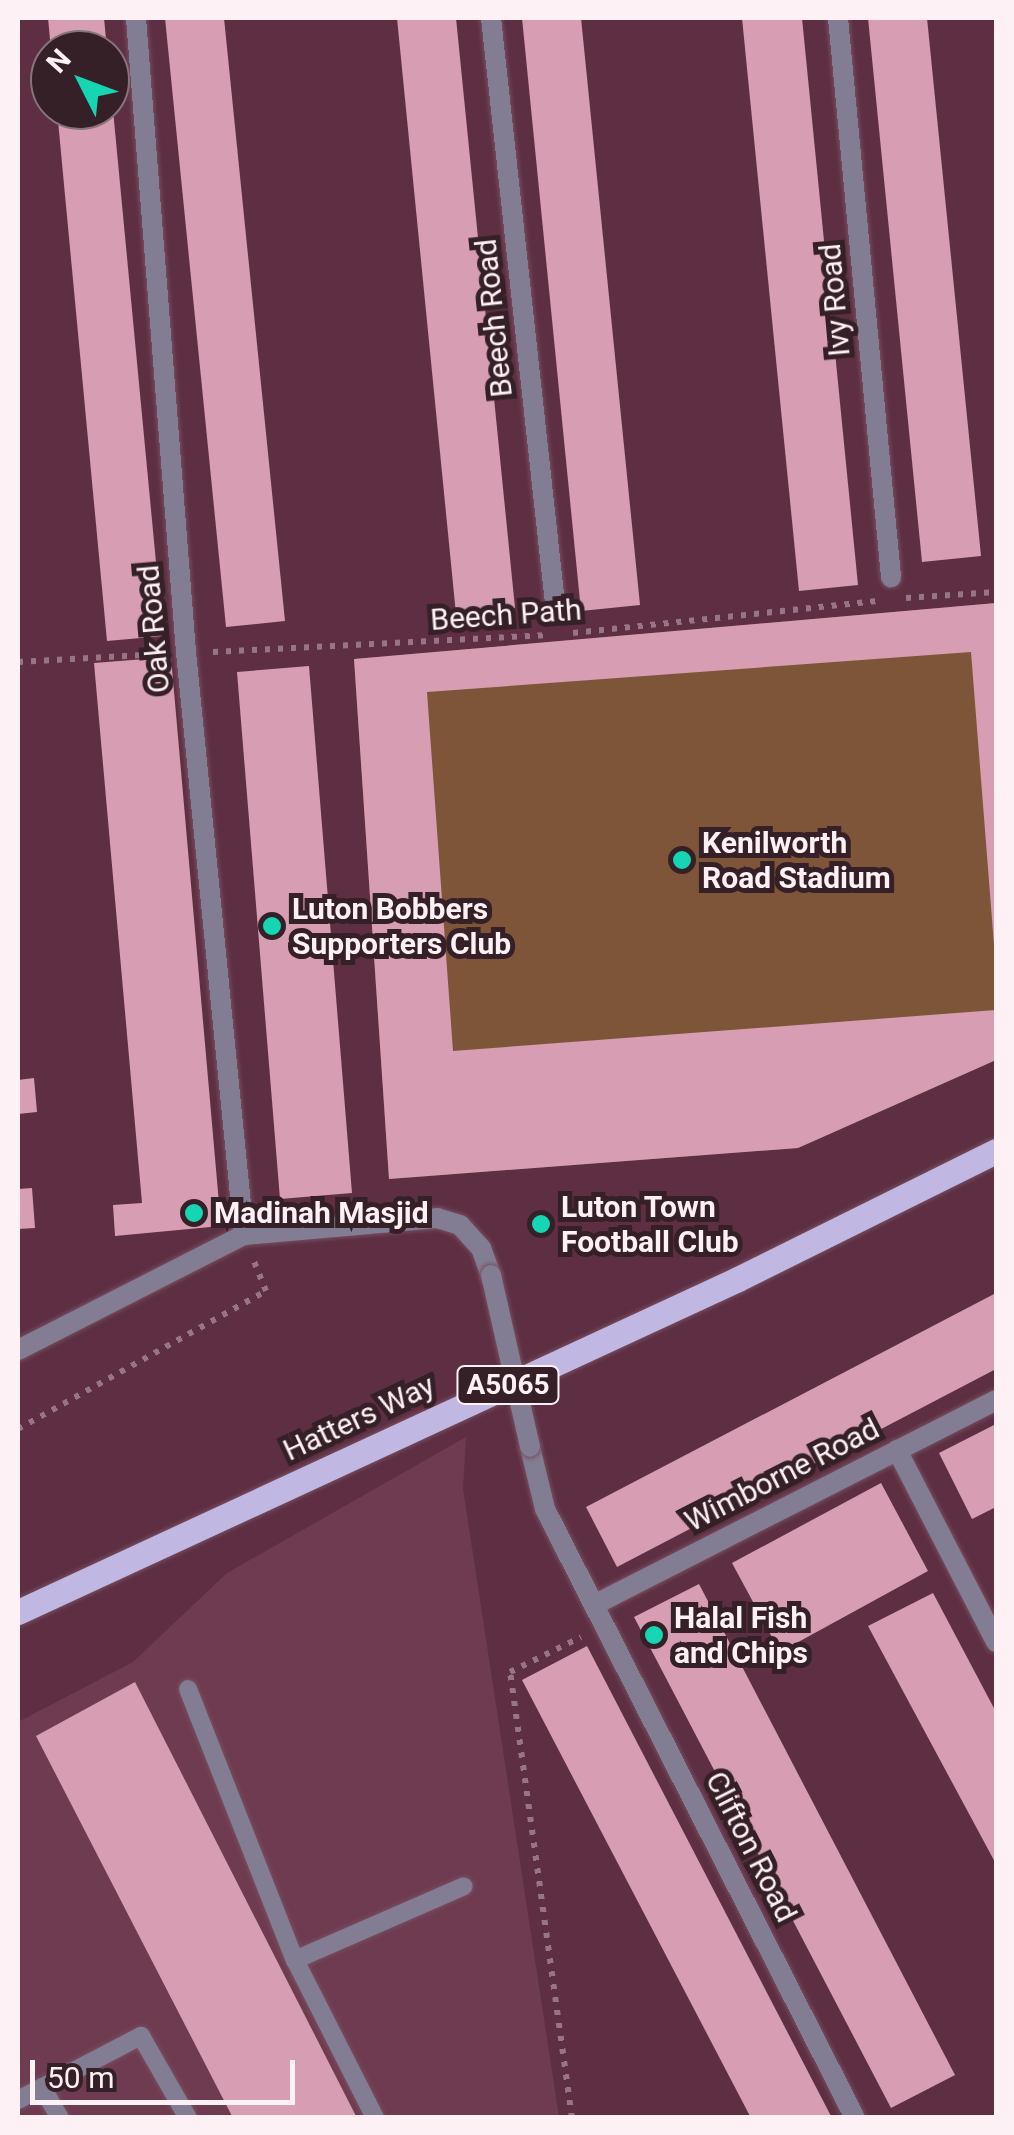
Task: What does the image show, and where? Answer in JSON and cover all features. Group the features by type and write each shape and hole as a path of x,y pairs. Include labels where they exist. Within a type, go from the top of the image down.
{"main road":[{"name":"Hatters Way","path":"18,1612 738,1279 996,1152"}],"street":[{"name":"Oak Road","path":"136,18 186,652 236,1206 244,1235"},
{"name":"Beech Road","path":"492,18 556,612"},
{"name":"Ivy Road","path":"838,18 891,577"},
{"name":"Clifton Road","path":"244,1235 360,1220 438,1218 460,1224 481,1248 492,1276 545,1509 855,2118"},
{"path":"18,1350 244,1235"},
{"name":"Wimborne Road","path":"594,1604 996,1400"},
{"path":"896,1450 996,1642"}],"lane":[{"path":"188,1689 295,1960 374,2118"},
{"path":"295,1960 464,1886"},
{"path":"18,2100 141,2036 188,2118"},
{"path":"42,2087 60,2118"}],"path":[{"name":"Beech Path","path":"18,662 186,652 298,653 543,636 996,592"},
{"path":"18,1429 266,1291 244,1235"},
{"path":"572,2118 510,1672 604,1625"}],"shaded area":[{"name":"Kenilworth Road Stadium","path":"996,603 996,1060 798,1148 389,1179 354,659"},
{"path":"466,1437 463,1489 559,2117 18,2118 18,1722 133,1662 227,1573"}],"building":[{"path":"48,18 104,18 105,30 49,30"},
{"path":"165,18 224,18 285,621 226,627"},
{"path":"397,18 456,18 515,608 456,614"},
{"path":"522,18 581,18 640,605 581,611"},
{"path":"742,18 802,18 858,585 799,591"},
{"path":"868,18 927,18 981,556 922,562"},
{"path":"59,130 115,130 163,636 107,641"},
{"path":"996,603 996,970 971,652 427,692 453,1051 996,1010 996,1060 798,1148 389,1179 354,659"},
{"path":"171,657 221,1226 115,1236 113,1205 142,1203 94,663"},
{"path":"309,666 352,1193 280,1199 237,672"},
{"path":"34,1078 37,1112 18,1114 18,1080"},
{"path":"32,1188 35,1228 18,1229 18,1189"},
{"path":"996,1293 996,1369 617,1567 586,1507"},
{"path":"996,1424 996,1507 972,1519 939,1453"},
{"path":"881,1483 928,1571 780,1652 732,1563"},
{"path":"699,1584 955,2075 891,2108 634,1617"},
{"path":"933,1593 996,1712 996,1864 868,1626"},
{"path":"587,1646 832,2118 751,2118 522,1680"},
{"path":"135,1682 357,2118 233,2118 36,1736"}],"place":[{"name":"Kenilworth Road Stadium","path":"682,860"},
{"name":"Luton Bobbers Supporters Club","path":"272,926"},
{"name":"Madinah Masjid","path":"194,1213"},
{"name":"Luton Town Football Club","path":"541,1224"},
{"name":"Halal Fish and Chips","path":"654,1635"}]}
